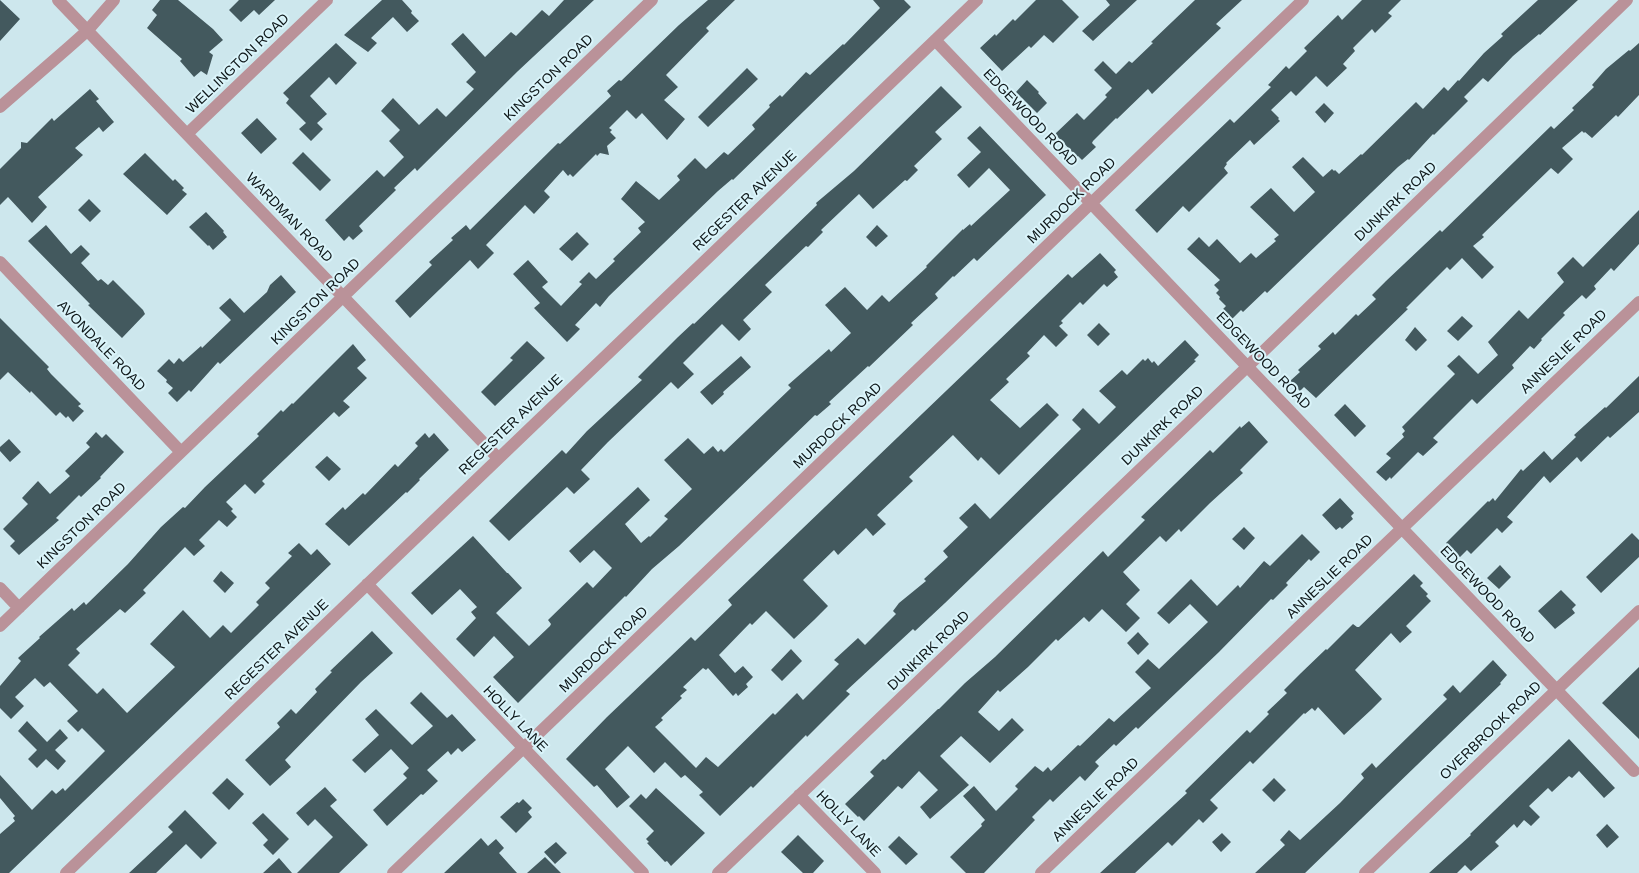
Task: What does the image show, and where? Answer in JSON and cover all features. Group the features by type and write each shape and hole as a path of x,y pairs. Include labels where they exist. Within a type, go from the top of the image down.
{"street":[{"name":"WARDMAN ROAD","path":"58,0 498,458"},
{"path":"0,107 87,31 114,0"},
{"name":"WELLINGTON ROAD","path":"187,134 328,0"},
{"name":"KINGSTON ROAD","path":"0,626 652,0"},
{"name":"REGESTER AVENUE","path":"66,873 976,0"},
{"name":"MURDOCK ROAD","path":"393,873 1303,0"},
{"name":"DUNKIRK ROAD","path":"718,873 1247,367 1627,0"},
{"name":"EDGEWOOD ROAD","path":"935,40 1402,529 1570,702 1634,771"},
{"name":"AVONDALE ROAD","path":"0,262 181,452"},
{"name":"ANNESLIE ROAD","path":"1041,873 1639,302"},
{"name":"HOLLY LANE","path":"367,584 643,873"},
{"path":"0,588 19,608"},
{"name":"OVERBROOK ROAD","path":"1365,873 1639,611"},
{"name":"HOLLY LANE","path":"799,795 875,873"}],"building":[{"path":"0,0 20,19 0,41"},
{"path":"160,0 178,0 213,29 223,40 209,52 213,55 207,75 201,71 194,77 180,61 182,59 147,28 157,15 152,10"},
{"path":"239,0 275,0 259,15 254,10 241,22 229,10"},
{"path":"382,0 402,0 419,21 407,32 393,17 371,38 377,43 368,52 344,35"},
{"path":"564,0 594,0 518,71 417,171 415,168 394,188 396,190 359,226 363,231 353,240 349,236 344,241 325,220 377,170 384,177 404,157 389,141 400,130 381,111 393,98 419,125 437,108 446,117 474,89 466,82 476,72 451,44 463,33 485,57 511,32 516,36 542,10 549,16"},
{"path":"708,0 735,0 706,28 709,31 666,75 678,87 664,100 685,119 667,140 642,113 636,119 627,110 609,128 612,130 610,132 616,138 607,146 609,155 600,153 597,156 596,154 573,177 570,174 568,176 563,170 544,191 550,197 534,214 525,205 486,245 494,253 478,269 470,260 410,318 395,301 432,265 429,262 453,240 451,238 466,225 470,230 558,143 560,144 611,96 607,91 619,80 621,81 679,25"},
{"path":"873,0 904,0 911,7 733,180 732,179 718,191 609,296 600,307 596,303 575,325 580,329 567,342 534,308 540,303 513,274 528,260 548,282 542,287 561,306 582,284 579,282 589,272 596,279 615,261 613,259 641,232 638,228 645,222 621,199 636,181 659,200 680,180 677,176 695,158 706,169 724,152 728,155 755,129 752,125 770,107 769,105 780,95 782,97 806,72 810,75 843,44 844,45 880,8"},
{"path":"1036,0 1062,0 1079,17 1053,43 1044,35 1031,48 1029,46 1002,71 980,48 995,34 996,36 1013,19 1015,21"},
{"path":"1106,0 1137,0 1093,41 1082,31 1110,5"},
{"path":"1195,0 1242,0 1216,24 1221,28 1152,94 1148,89 1093,141 1092,143 1096,147 1082,160 1078,156 1077,157 1055,134 1077,113 1084,120 1107,97 1105,95 1112,88 1094,70 1103,61 1116,74 1129,61 1132,63 1153,43 1151,42"},
{"path":"1362,0 1401,0 1388,13 1392,16 1375,33 1372,29 1353,48 1355,51 1343,64 1347,68 1327,87 1316,76 1296,96 1291,91 1271,110 1280,121 1254,145 1250,140 1226,163 1227,164 1224,168 1228,173 1189,212 1183,206 1157,233 1135,210 1230,119 1234,123 1271,87 1268,85 1286,66 1289,69 1307,51 1304,48 1338,15 1342,20"},
{"path":"1538,0 1578,0 1540,35 1539,34 1513,56 1488,82 1483,78 1464,97 1468,101 1434,135 1433,134 1409,160 1408,159 1398,167 1267,293 1265,291 1243,312 1241,310 1232,319 1223,309 1226,306 1219,299 1220,297 1216,293 1219,290 1214,285 1220,280 1187,249 1199,237 1209,247 1217,239 1240,263 1251,253 1256,258 1276,241 1274,239 1279,235 1250,207 1271,188 1294,212 1315,192 1292,167 1303,157 1323,177 1332,169 1339,174 1361,154 1362,155 1416,102 1423,109 1444,87 1448,91 1484,53 1503,36 1501,34"},
{"path":"336,43 357,63 336,85 329,77 310,96 327,114 317,123 323,129 311,141 299,129 306,123 286,103 289,99 283,93"},
{"path":"1639,43 1639,95 1618,117 1616,115 1592,138 1582,131 1562,148 1573,159 1558,174 1551,168 1482,235 1484,237 1473,246 1494,267 1482,279 1462,258 1450,270 1447,267 1406,308 1408,309 1316,398 1304,387 1300,391 1290,381 1300,372 1298,370 1321,349 1318,346 1333,332 1335,335 1356,314 1358,316 1376,299 1372,295 1386,281 1440,230 1442,232 1551,126 1554,129 1574,110 1572,108 1594,87 1592,85 1606,69"},
{"path":"747,68 758,79 708,127 698,117"},
{"path":"1027,80 1047,103 1037,113 1016,92"},
{"path":"941,86 962,107 935,132 942,139 914,166 918,170 873,209 859,194 821,230 823,232 808,247 806,246 765,285 772,292 743,320 751,329 739,341 722,324 683,363 694,374 678,389 671,382 581,470 590,479 574,494 567,487 509,541 489,521 562,450 566,454 587,431 642,380 638,377 678,337 693,323 694,324 817,205 816,203 854,171"},
{"path":"90,89 99,99 96,101 114,122 103,132 99,127 75,148 83,155 38,197 47,207 32,223 8,197 0,205 0,169 21,148 21,142 27,143 52,118 54,121"},
{"path":"1324,103 1334,113 1325,123 1315,112"},
{"path":"257,118 277,139 261,154 241,133"},
{"path":"980,126 1046,195 977,261 974,258 954,277 953,276 935,294 938,298 911,323 913,325 869,367 868,366 829,402 831,404 817,416 815,415 679,546 652,569 626,597 625,596 518,703 493,677 514,657 494,636 474,657 456,639 476,618 471,612 477,607 460,589 432,615 411,593 473,536 522,588 496,613 529,646 550,626 551,624 548,620 587,582 593,588 612,568 594,550 580,563 569,551 638,487 650,500 625,524 641,543 649,536 650,537 668,519 664,516 692,489 664,460 688,438 704,454 713,446 718,452 721,449 724,452 791,388 788,385 829,349 831,352 851,333 825,305 845,287 867,310 882,295 889,302 927,267 926,266 963,229 970,224 971,226 1010,190 989,168 969,188 957,175 981,152 967,138"},
{"path":"303,152 331,180 320,191 292,163"},
{"path":"145,153 173,181 175,179 184,188 182,190 187,194 167,215 123,174"},
{"path":"89,199 101,211 90,222 78,210"},
{"path":"1639,210 1639,244 1614,271 1611,268 1594,286 1596,289 1586,299 1582,295 1563,313 1565,315 1541,339 1542,340 1534,349 1530,346 1512,365 1514,368 1477,404 1472,399 1433,438 1438,442 1423,456 1418,452 1391,479 1390,477 1386,481 1376,472 1391,458 1386,454 1404,437 1402,434 1405,431 1402,427 1455,374 1447,366 1459,355 1478,374 1498,355 1488,342 1519,310 1528,319 1564,282 1557,273 1573,257 1583,267"},
{"path":"206,212 224,231 223,232 227,237 213,250 189,227"},
{"path":"46,225 71,254 81,245 90,254 81,263 98,281 101,279 108,285 113,280 143,310 145,314 122,338 88,305 90,304 28,241"},
{"path":"877,225 888,236 876,247 866,237"},
{"path":"577,232 589,244 572,261 559,249"},
{"path":"1100,253 1116,270 1114,272 1118,277 1107,287 1104,284 1083,305 1080,302 1061,321 1063,323 1059,326 1068,335 1056,347 1044,335 1027,353 1030,356 1006,379 1009,382 990,400 1020,428 1047,403 1059,415 999,475 981,457 978,461 953,435 909,477 913,481 877,515 886,524 873,536 866,528 838,555 834,550 803,580 828,606 794,639 766,611 752,625 750,623 719,655 735,673 743,666 753,677 746,684 748,687 738,696 736,693 733,696 708,668 706,670 703,668 683,687 687,690 680,696 682,698 661,718 663,720 655,727 696,768 706,757 718,767 773,713 775,715 797,693 803,700 839,664 834,660 858,638 865,645 896,614 893,611 899,603 926,581 924,579 948,557 943,551 968,527 959,518 975,503 990,519 1081,429 1072,420 1083,408 1099,424 1116,407 1099,391 1122,370 1127,375 1143,359 1145,361 1148,358 1152,363 1154,361 1158,366 1185,340 1199,355 1194,360 1196,361 945,603 915,631 913,629 846,691 850,694 807,737 806,735 753,788 751,786 720,816 699,795 703,792 685,775 681,778 665,762 654,773 628,746 605,769 630,797 617,808 597,785 594,787 566,759 607,717 691,637 695,641 732,605 728,600 1068,274 1072,278"},
{"path":"281,275 296,292 220,364 218,362 191,392 189,390 177,402 168,393 173,388 157,371 169,359 174,364 179,358 183,362 201,346 202,348 231,320 219,308 230,298 244,313 267,292 270,285"},
{"path":"1462,316 1473,326 1458,341 1447,331"},
{"path":"0,318 49,367 47,369 51,374 81,404 78,406 84,411 73,422 68,416 66,418 60,412 56,416 31,391 30,393 8,372 0,380"},
{"path":"1099,323 1110,334 1098,346 1087,335"},
{"path":"1415,327 1427,340 1416,351 1405,340"},
{"path":"527,341 545,358 495,406 481,392 513,360 510,358"},
{"path":"353,344 366,360 357,368 367,378 343,401 350,407 339,417 334,412 262,481 265,484 255,494 245,484 226,502 233,509 231,511 237,517 227,527 219,520 199,540 205,546 194,556 185,547 143,590 146,593 125,613 120,609 76,649 80,653 68,665 97,694 103,688 127,713 175,667 150,644 183,610 210,638 223,625 231,633 259,605 256,602 270,588 265,583 292,556 288,553 299,543 311,555 317,549 331,564 9,873 0,873 0,834 15,821 13,818 15,816 0,798 0,775 32,810 52,790 56,794 63,788 65,791 105,751 82,728 78,732 67,721 78,711 50,682 44,687 35,678 15,697 24,706 11,719 0,708 0,686 21,661 18,658 72,608 74,611 84,602 86,605 128,564 161,527 183,507 185,508 259,436 257,434 281,410 283,412 292,403 293,404"},
{"path":"741,356 751,367 723,392 724,394 712,405 700,392"},
{"path":"1639,376 1639,412 1610,438 1608,436 1581,462 1577,457 1550,483 1544,476 1507,517 1513,522 1502,533 1497,528 1471,554 1467,550 1460,557 1446,543 1488,501 1489,502 1493,498 1495,501 1521,469 1523,471 1544,451 1552,460 1576,437 1574,435 1605,407 1606,408"},
{"path":"1345,404 1366,426 1355,437 1334,415"},
{"path":"1249,421 1268,442 1240,470 1243,473 1181,532 1179,529 1166,542 1160,536 1123,572 1140,590 1126,604 1140,618 1126,632 1102,609 1089,622 1084,617 1058,641 1056,639 1000,692 998,690 978,712 999,731 1012,718 1024,730 990,763 961,736 940,756 969,785 930,819 920,807 938,790 919,771 902,789 898,786 864,821 845,804 874,776 870,772 883,759 885,760 965,683 995,657 1103,551 1108,557 1145,520 1141,517 1210,450 1213,453 1240,426 1241,428"},
{"path":"96,432 102,438 106,434 124,452 100,477 101,478 81,497 79,495 56,518 59,520 19,555 10,546 15,541 3,529 28,504 22,498 38,481 50,494 70,476 65,471 90,447 86,443"},
{"path":"425,433 429,438 434,433 449,450 407,493 406,492 349,546 325,524 343,507 345,510 363,493 365,495 395,464 398,467 418,446 415,443"},
{"path":"9,439 21,452 10,462 0,451 0,447"},
{"path":"327,456 341,469 329,481 315,467"},
{"path":"1340,498 1354,513 1351,516 1353,519 1342,529 1340,527 1336,530 1322,515"},
{"path":"1244,527 1255,538 1244,550 1232,539"},
{"path":"1632,533 1639,540 1639,557 1601,593 1586,577"},
{"path":"1302,534 1320,552 1311,561 1309,559 1286,583 1288,585 1273,600 1271,599 1219,652 1138,729 1136,727 1116,746 1114,744 1095,762 1099,766 1085,781 1080,776 1053,802 1050,799 1032,817 1035,820 984,873 966,873 950,857 982,826 981,824 985,820 963,796 974,786 996,811 1018,789 1015,786 1035,766 1043,772 1048,767 1051,771 1109,718 1114,722 1151,688 1135,672 1148,659 1159,669 1208,622 1190,604 1169,624 1157,613 1191,579 1217,606 1238,585 1240,588 1264,561 1270,566"},
{"path":"1500,565 1511,577 1499,589 1487,578"},
{"path":"221,571 234,583 225,593 213,581"},
{"path":"1414,574 1423,583 1420,586 1428,594 1426,596 1431,601 1406,626 1412,632 1400,643 1391,633 1355,670 1382,699 1371,710 1344,735 1318,707 1315,711 1312,708 1305,714 1304,713 1253,764 1250,761 1210,800 1218,808 1203,823 1199,819 1172,846 1168,842 1135,873 1100,873 1187,793 1185,791 1247,730 1250,733 1269,714 1267,712 1287,693 1284,690 1326,649 1327,650 1353,624 1359,627"},
{"path":"1561,590 1576,605 1572,609 1575,613 1555,629 1538,611"},
{"path":"372,631 393,653 361,682 285,760 291,767 270,786 245,760 280,727 277,723 291,709 296,714 317,692 315,689 332,672 330,671"},
{"path":"1138,632 1149,644 1138,655 1127,643"},
{"path":"791,649 802,661 782,681 771,670"},
{"path":"1493,660 1507,675 1500,683 1501,684 1305,873 1255,873 1285,845 1280,840 1289,830 1300,840 1340,803 1364,778 1361,774 1372,763 1376,768 1447,699 1443,695 1453,685 1460,693"},
{"path":"1639,667 1639,739 1602,703"},
{"path":"421,692 447,718 452,714 476,740 462,752 458,748 451,755 448,751 427,770 438,781 423,795 421,794 387,826 373,810 407,778 403,774 409,768 391,749 365,773 352,760 379,735 365,719 376,709 412,745 433,726 410,703"},
{"path":"27,721 47,742 60,729 68,738 55,750 66,761 58,770 46,759 37,768 28,759 37,750 18,731"},
{"path":"1569,739 1615,788 1604,798 1579,771 1572,778 1569,776 1552,792 1548,788 1529,806 1540,817 1531,826 1524,820 1517,828 1514,824 1495,842 1499,846 1471,871 1465,865 1457,873 1429,873 1471,835 1470,834"},
{"path":"227,778 244,794 229,810 212,793"},
{"path":"1274,778 1286,790 1274,802 1262,790"},
{"path":"325,787 337,800 330,806 368,845 339,873 297,873 333,837 315,819 308,826 296,813"},
{"path":"656,788 705,833 671,866 667,861 665,862 647,843 649,842 646,839 654,831 629,806 641,794 646,799"},
{"path":"523,799 532,808 528,812 532,817 516,833 500,817 517,802 519,803"},
{"path":"185,810 217,843 201,859 186,844 156,873 129,873 173,832 168,827"},
{"path":"263,813 289,839 273,855 263,845 268,840 252,823"},
{"path":"1607,824 1619,837 1607,848 1596,835"},
{"path":"1222,833 1231,842 1221,852 1212,842"},
{"path":"798,835 824,861 813,873 803,873 781,852"},
{"path":"899,836 918,854 906,865 888,847"},
{"path":"481,838 488,846 496,839 504,848 499,853 517,873 444,873"},
{"path":"556,842 567,853 555,864 544,852"},
{"path":"545,857 561,873 527,873"},
{"path":"279,858 292,873 263,873"}]}
